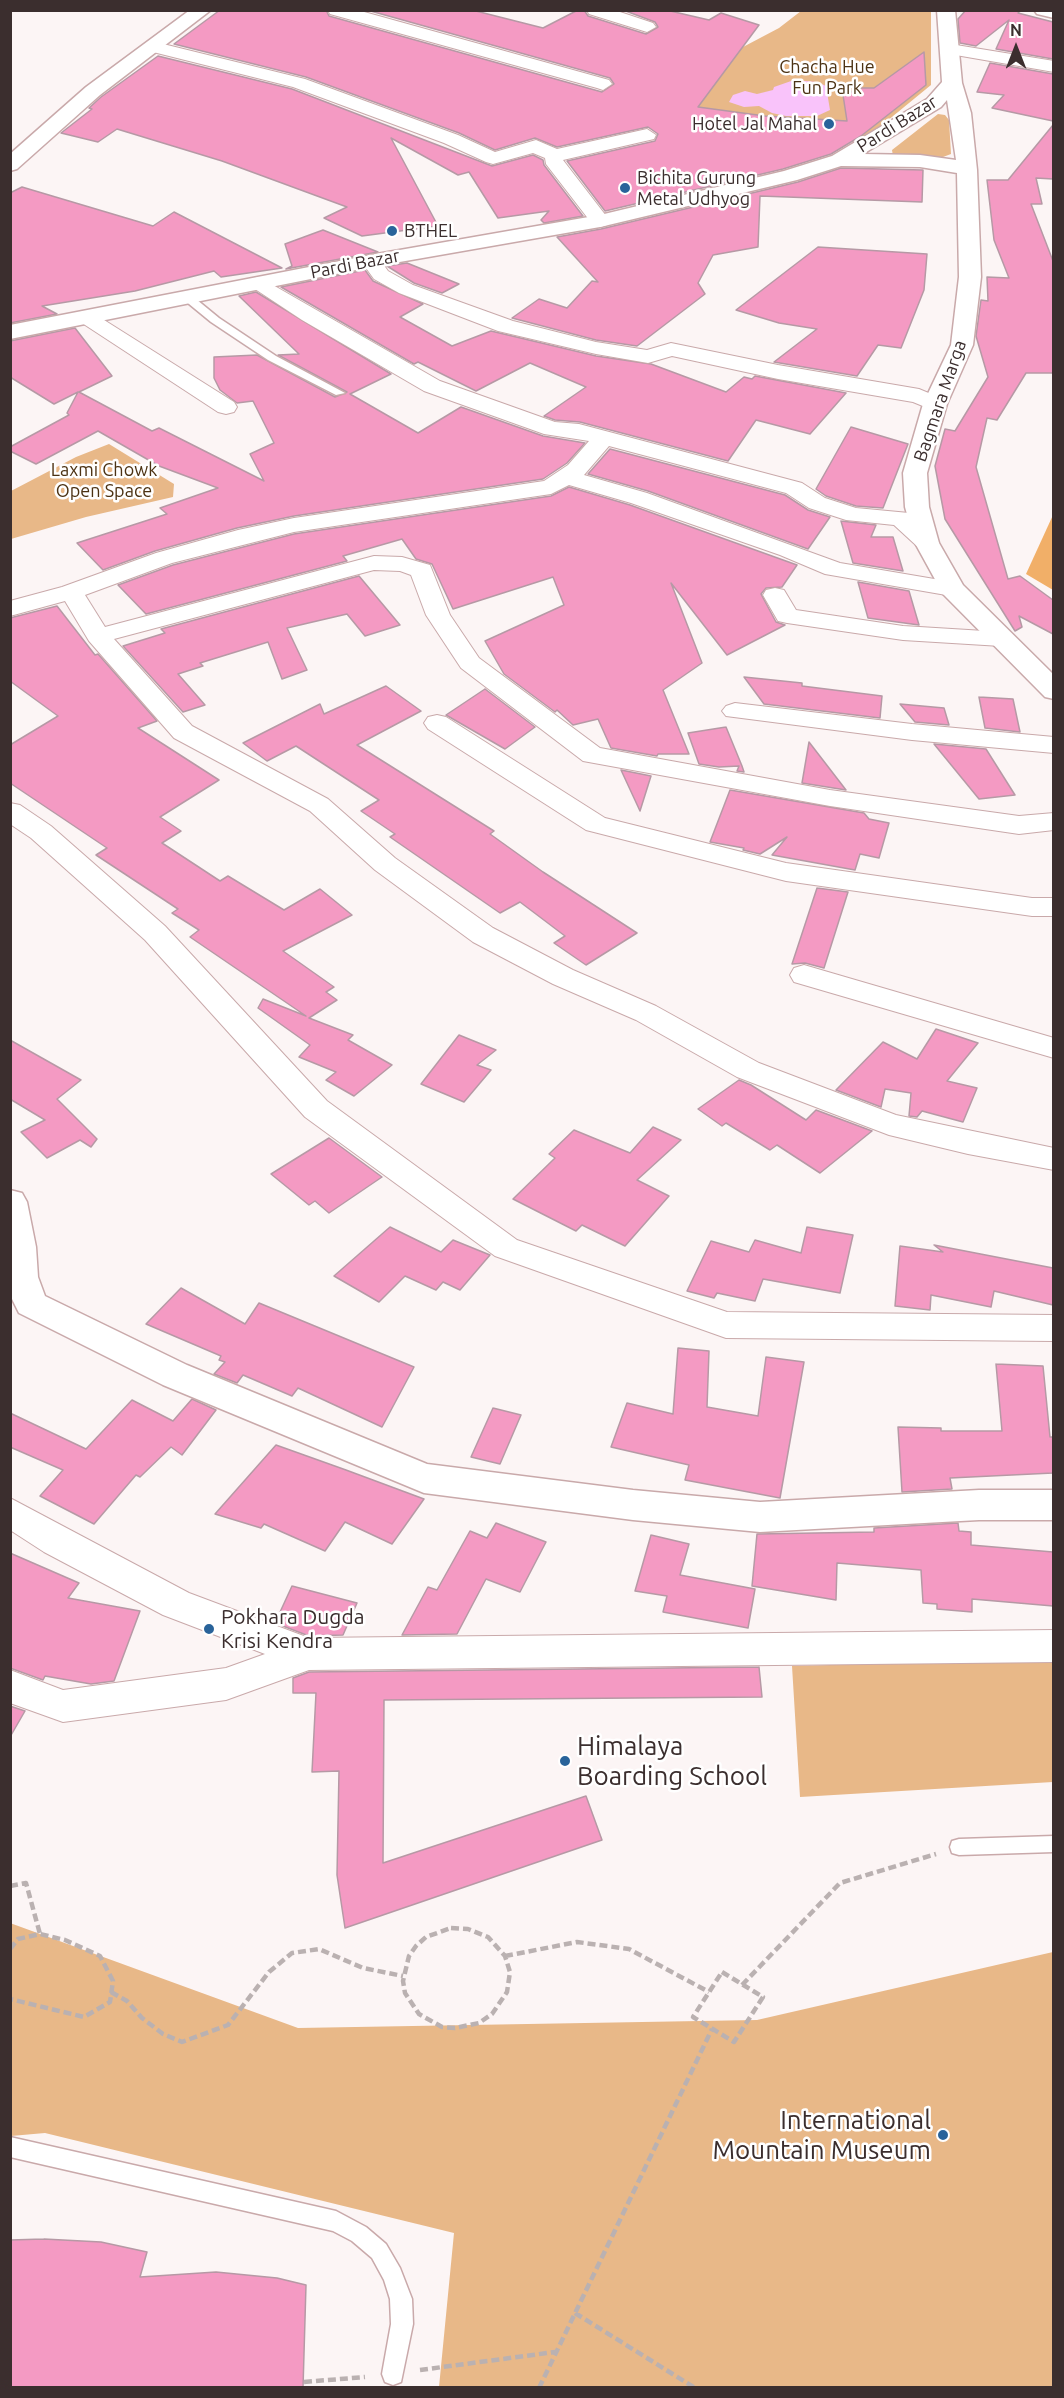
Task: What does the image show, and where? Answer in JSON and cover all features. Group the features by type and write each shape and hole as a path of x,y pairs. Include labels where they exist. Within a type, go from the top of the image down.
{"main road":[{"path":"10,165 93,91 202,10"},
{"name":"Bagmara Marga","path":"946,10 952,83 961,113 967,170 970,277 962,345 935,405 915,473 917,507 927,543 952,589 1053,691"},
{"path":"1043,10 1053,13"},
{"name":"Pardi Bazar","path":"10,332 371,261 600,221 790,176 839,160 934,104 952,83"},
{"name":"Pardi Bazar","path":"839,160 920,161 946,164 967,170"},
{"path":"10,1203 15,1250 21,1277 31,1304 176,1375 424,1478 633,1505 760,1517 979,1505 1053,1505"}],"street":[{"path":"336,10 603,84"},
{"path":"595,10 647,27"},
{"path":"154,47 299,83 451,139 493,158 536,146 544,152 557,155 647,135"},
{"path":"950,49 1053,67"},
{"path":"557,155 553,160 600,221"},
{"path":"371,261 381,274 406,289 506,326 596,348 648,357 671,349 682,351 778,372 919,396 935,405"},
{"path":"259,283 309,316 432,386 552,429 579,431 794,488 817,503 854,515 901,518 927,543"},
{"path":"86,317 226,407"},
{"path":"10,609 71,592 164,558 246,535 294,525 551,487 576,470 603,438"},
{"path":"565,477 639,498 788,550 834,569 952,589"},
{"path":"98,636 374,563 402,564 421,570 438,615 470,663 592,754 854,801 1019,825 1053,821"},
{"path":"71,592 98,636 183,732 319,805 385,864 483,935 563,977 646,1013 748,1071 889,1124 1053,1159"},
{"path":"775,595 787,616 903,633 1001,639"},
{"path":"735,711 912,732 1053,745"},
{"path":"437,723 596,824 786,872 1032,907 1053,907"},
{"path":"10,811 41,832 155,933 316,1109 506,1248 726,1325 1053,1328"},
{"path":"804,975 1053,1048"},
{"path":"10,1512 57,1542 176,1604 308,1654"},
{"path":"10,1686 63,1706 226,1684 308,1654 1053,1646"}],"lane":[{"path":"187,297 215,320 272,358 340,393"},
{"path":"959,1847 1053,1844"},
{"path":"10,2147 336,2221 360,2234 379,2251 393,2275 401,2299 402,2324 393,2374"}],"path":[{"path":"742,1985 840,1883 959,1847"},
{"path":"10,1886 26,1883 40,1934"},
{"path":"451,1928 476,1931 494,1942 505,1956 510,1972 507,1992 492,2014 469,2026 442,2026 419,2014 405,1993 403,1976 409,1956 416,1946 426,1937 451,1928"},
{"path":"10,1949 18,1939 40,1934 65,1940 100,1956 113,1980 110,2002 84,2017 10,1999"},
{"path":"505,1956 577,1942 629,1949 709,1992"},
{"path":"111,1992 127,2001 142,2018 163,2034 182,2042 228,2025 269,1972 292,1953 319,1949 363,1968 403,1976"},
{"path":"722,1972 742,1985 763,1997 734,2042 693,2017 722,1972"},
{"path":"539,2388 712,2029"},
{"path":"575,2313 695,2388"},
{"path":"304,2382 393,2374 556,2352"}],"green space":[{"name":"Chacha Hue Fun Park","path":"801,11 931,11 931,85 876,130 855,141 842,144 697,119 673,75 705,52 743,47 779,28"},
{"path":"938,114 945,115 949,120 951,154 943,157 893,156 892,150"},
{"name":"Laxmi Chowk Open Space","path":"109,444 174,484 173,497 86,517 11,539 11,491 76,457"},
{"path":"1053,1659 1053,1782 800,1797 792,1666"},
{"path":"10,1923 298,2028 757,2020 1053,1952 1053,2387 439,2387 454,2233 45,2133 11,2136"}],"shaded area":[{"path":"794,80 817,82 826,86 830,110 817,116 786,116 772,113 759,106 744,107 729,102 733,95 745,91 757,94 773,90 774,87"},
{"path":"1053,515 1054,590 1026,574"}],"building":[{"path":"220,10 326,10 329,16 602,92 614,84 610,78 367,10 472,10 543,28 578,10 584,10 588,16 646,34 658,27 655,22 623,10 666,10 709,20 721,13 759,25 698,107 765,116 847,121 843,95 861,88 874,88 924,52 926,85 861,136 831,154 783,169 605,211 567,161 655,141 658,134 648,127 557,147 535,138 495,150 459,133 306,77 174,44"},
{"path":"966,10 1021,10 1018,13 1053,22 1053,59 996,49 1009,20 976,46 960,43 958,19"},
{"path":"158,56 292,89 492,166 533,155 543,160 544,165 583,216 544,223 541,220 549,211 498,218 469,172 458,175 391,138 438,226 362,236 324,218 347,207 222,161 117,129 98,142 61,133 92,109 89,108 101,97"},
{"path":"990,63 1053,74 1053,121 992,108 1004,95 977,92"},
{"path":"1053,125 1053,179 1036,178 1042,204 1031,204 1053,261 1053,373 1026,373 997,420 987,418 976,467 1008,579 1020,576 1053,600 1053,634 1019,616 1022,627 1015,631 945,519 935,466 945,429 955,431 988,377 976,336 981,300 988,301 987,277 1009,278 994,240 987,180 1008,180"},
{"path":"841,168 923,170 922,202 760,196 758,247 713,255 698,283 705,294 637,346 596,340 512,318 539,299 567,308 592,281 598,282 557,237 601,229 798,182"},
{"path":"22,187 153,226 174,212 282,268 221,277 214,271 135,291 42,306 57,314 10,323 10,193"},
{"path":"323,230 378,252 286,269 292,266 285,244"},
{"path":"818,247 927,254 924,290 901,348 878,345 857,376 774,362 817,329 779,323 736,310"},
{"path":"407,263 459,284 442,293 414,283 387,266"},
{"path":"365,270 373,281 423,304 400,317 452,346 491,331 596,356 651,364 726,392 744,377 752,379 755,376 846,393 810,434 756,420 728,461 580,422 555,420 544,416 586,387 530,363 476,391 418,362 414,364 281,287"},
{"path":"256,292 391,374 350,394 418,433 461,407 543,436 585,443 567,463 543,479 294,516 237,528 155,551 103,570 77,543 167,514 160,508 218,488 159,466 98,431 36,464 10,451 10,447 69,415 67,413 78,392 54,404 10,377 10,341 75,328 112,376 79,392 152,431 159,428 264,481 250,454 274,443 253,401 237,403 220,390 214,378 214,357 257,355 335,397 347,392 278,355 299,354 239,296"},
{"path":"851,427 908,444 883,508 856,506 826,496 816,489"},
{"path":"610,449 785,495 808,510 830,517 808,549 648,491 588,474"},
{"path":"569,487 630,505 797,565 782,587 766,588 761,594 776,622 785,625 727,655 671,583 702,663 663,690 689,754 658,754 657,756 611,748 598,719 573,725 557,710 555,712 504,674 485,641 564,605 553,577 453,609 432,564 416,559 402,539 343,556 347,561 146,614 118,585 173,565 294,534 551,496"},
{"path":"841,521 876,525 871,537 893,537 903,571 853,563"},
{"path":"359,576 400,625 365,636 347,614 287,628 307,670 282,679 268,642 200,663 203,666 178,674 205,705 183,712 123,646 165,633 161,629"},
{"path":"858,582 909,591 919,625 868,618"},
{"path":"57,606 95,655 98,654 157,721 138,728 219,780 160,817 181,831 162,843 220,881 228,876 284,910 320,889 352,915 283,951 334,987 326,992 337,1000 309,1018 353,1035 348,1040 392,1065 354,1096 326,1080 336,1072 299,1057 310,1045 258,1008 263,999 306,1016 190,937 199,930 172,913 178,909 96,855 107,848 10,783 10,745 58,716 10,681 10,618"},
{"path":"744,677 802,683 802,686 882,696 880,718 764,704"},
{"path":"386,686 421,711 357,745 494,831 490,834 543,872 637,933 586,965 554,943 565,936 520,902 500,913 390,837 395,834 361,811 379,800 296,746 267,761 243,743 320,704 324,714"},
{"path":"485,689 535,727 505,749 446,715"},
{"path":"979,697 1013,699 1020,732 985,728"},
{"path":"900,704 944,708 949,725 915,722"},
{"path":"726,727 744,772 737,771 739,766 719,767 699,764 688,733"},
{"path":"809,742 846,790 802,783"},
{"path":"934,744 986,749 1015,795 979,799"},
{"path":"621,770 651,776 640,811"},
{"path":"730,790 864,813 869,819 889,823 879,858 860,854 855,870 772,855 787,837 760,854 743,850 744,848 710,842"},
{"path":"817,888 848,892 824,968 805,963 792,964"},
{"path":"936,1029 978,1043 947,1081 977,1088 963,1122 922,1111 917,1117 909,1116 911,1093 885,1089 881,1107 836,1090 883,1042 917,1059"},
{"path":"459,1035 496,1050 477,1065 491,1070 464,1102 421,1084"},
{"path":"10,1040 81,1080 57,1099 97,1139 91,1147 80,1140 47,1158 21,1132 45,1120 10,1099"},
{"path":"739,1080 751,1085 806,1120 816,1110 872,1131 820,1173 777,1145 770,1150 726,1123 722,1126 698,1109"},
{"path":"653,1127 681,1140 637,1180 669,1196 625,1246 582,1225 576,1231 513,1199 555,1158 549,1154 574,1130 630,1153"},
{"path":"329,1138 382,1177 329,1213 315,1201 309,1205 271,1174"},
{"path":"390,1227 441,1252 453,1240 490,1255 460,1290 443,1282 436,1290 405,1276 379,1302 334,1276"},
{"path":"807,1227 853,1235 840,1293 763,1279 755,1301 717,1293 714,1298 687,1291 711,1241 749,1252 755,1240 801,1253"},
{"path":"934,1245 1053,1268 1053,1305 994,1291 991,1307 931,1295 930,1310 895,1306 900,1246 943,1252"},
{"path":"181,1288 245,1324 259,1303 414,1367 382,1427 298,1388 292,1396 243,1375 237,1383 214,1374 225,1362 219,1360 221,1356 146,1324"},
{"path":"678,1348 709,1351 707,1407 758,1416 766,1357 804,1362 780,1498 685,1480 689,1465 611,1447 627,1403 673,1414"},
{"path":"996,1364 1043,1366 1050,1437 1053,1437 1053,1473 950,1478 952,1489 902,1492 898,1427 941,1428 941,1431 1002,1431"},
{"path":"192,1399 216,1410 182,1455 171,1447 140,1477 136,1475 94,1524 40,1496 63,1470 10,1447 10,1413 86,1449 132,1400 173,1421"},
{"path":"493,1408 521,1415 500,1464 471,1457"},
{"path":"276,1445 424,1499 392,1544 345,1522 325,1551 264,1524 261,1528 215,1514"},
{"path":"496,1523 546,1542 520,1592 486,1579 457,1634 402,1635 428,1587 437,1590 470,1531 487,1538"},
{"path":"958,1523 959,1531 971,1532 971,1545 1053,1552 1053,1606 972,1599 972,1612 937,1609 937,1604 923,1603 921,1570 837,1563 836,1600 752,1586 757,1534 874,1532 874,1528"},
{"path":"651,1535 689,1544 680,1575 755,1589 748,1628 663,1612 667,1596 635,1591"},
{"path":"10,1553 79,1583 68,1598 140,1611 114,1681 91,1684 45,1676 43,1680 10,1668"},
{"path":"292,1586 357,1603 343,1635 309,1636 275,1623"},
{"path":"759,1667 762,1697 384,1700 383,1863 586,1796 602,1840 345,1928 337,1875 339,1771 312,1772 316,1693 293,1693 293,1678 309,1672"},
{"path":"10,1706 25,1711 10,1737"},
{"path":"10,2240 101,2242 147,2252 140,2277 216,2272 277,2278 306,2285 303,2388 10,2388"}],"place":[{"name":"Hotel Jal Mahal","path":"829,124"},
{"name":"Bichita Gurung Metal Udhyog","path":"625,188"},
{"name":"BTHEL","path":"392,231"},
{"name":"Pokhara Dugda Krisi Kendra","path":"209,1629"},
{"name":"Himalaya Boarding School","path":"565,1761"},
{"name":"International Mountain Museum","path":"943,2135"}]}
